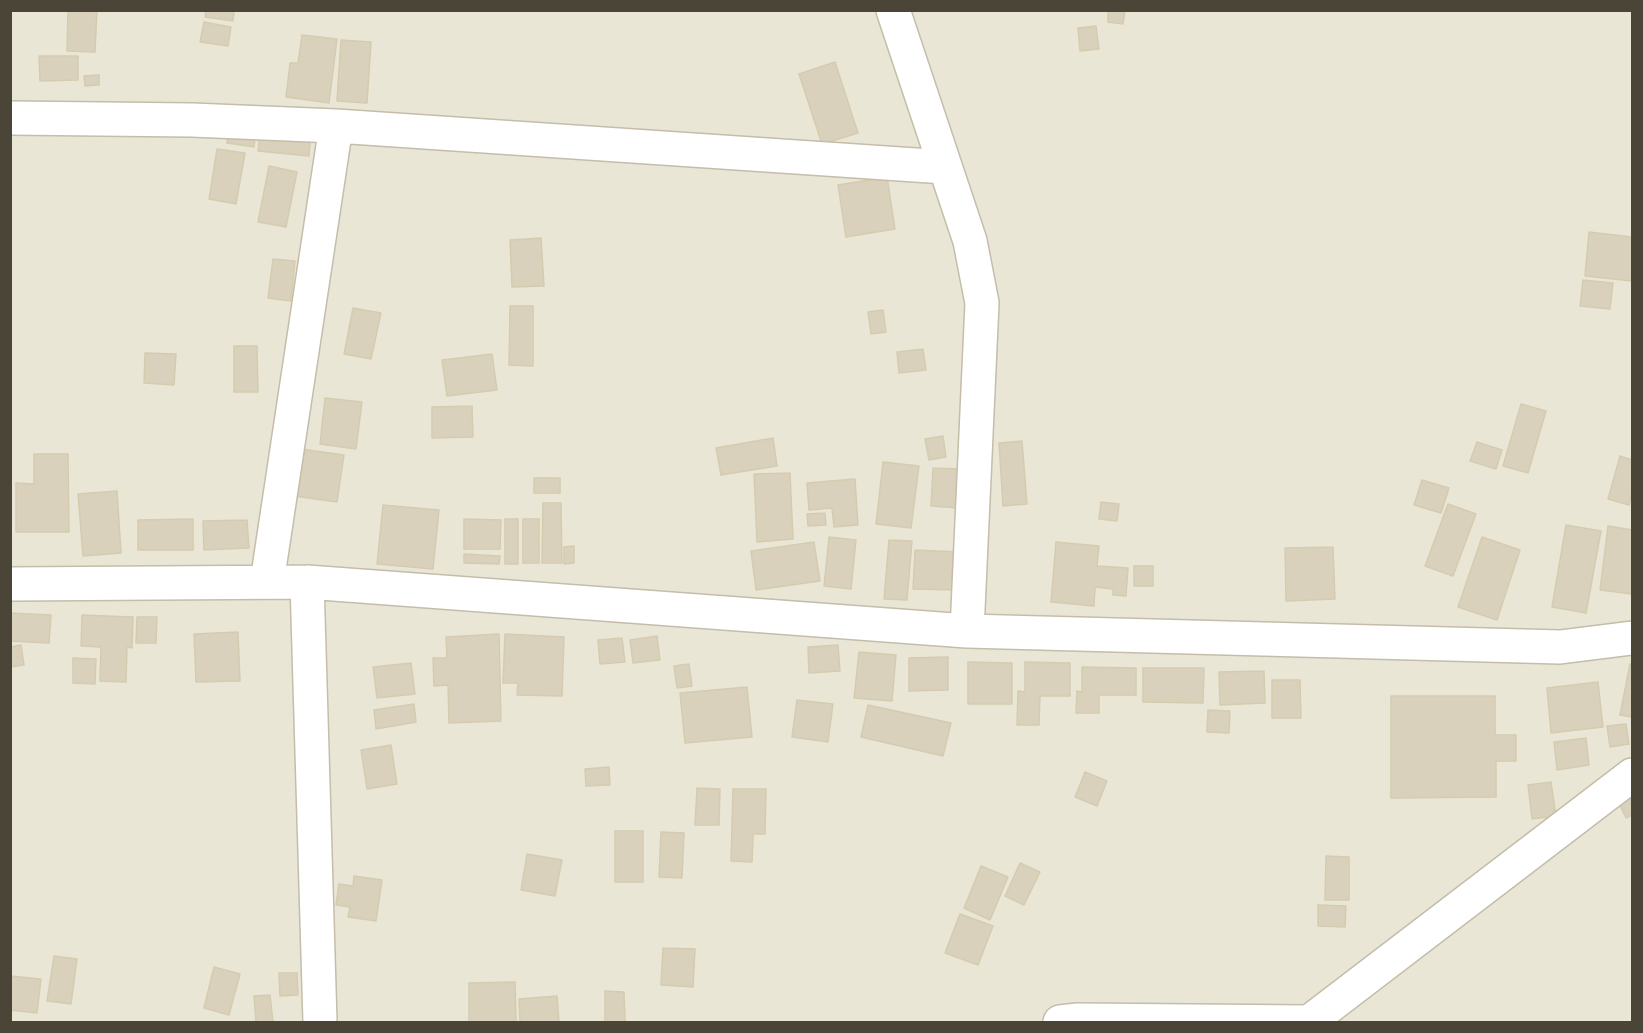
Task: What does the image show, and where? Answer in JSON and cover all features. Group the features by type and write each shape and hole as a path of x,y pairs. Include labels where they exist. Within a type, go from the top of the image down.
{"street":[{"path":"893,10 970,241 982,303 967,631"},
{"path":"10,118 192,120 336,126 945,167"},
{"path":"267,582 336,126"},
{"path":"306,582 320,1023"},
{"path":"10,584 306,582 967,631 1560,647 1632,638"},
{"path":"1060,1023 1078,1020 1310,1022 1632,775"}],"shaded area":[{"path":"11,11 1632,11 1632,1022 11,1022"}],"building":[{"path":"68,10 97,10 95,52 67,51"},
{"path":"206,10 234,10 233,21 205,17"},
{"path":"1108,10 1125,10 1123,24 1108,22"},
{"path":"204,22 231,27 228,46 200,42"},
{"path":"1096,26 1099,49 1080,51 1078,28"},
{"path":"302,35 337,39 329,103 286,97 290,63 298,63"},
{"path":"341,40 371,42 367,103 337,101"},
{"path":"39,56 78,56 78,80 40,81"},
{"path":"835,62 858,133 822,144 799,74"},
{"path":"99,75 99,85 85,86 84,76"},
{"path":"229,125 256,129 254,147 227,143"},
{"path":"261,128 311,133 309,156 258,151"},
{"path":"217,149 245,153 236,204 209,199"},
{"path":"269,166 297,172 286,227 258,222"},
{"path":"887,177 895,229 846,237 838,185"},
{"path":"1589,232 1632,237 1632,281 1585,276"},
{"path":"541,238 544,286 512,287 510,240"},
{"path":"273,259 295,261 291,301 268,298"},
{"path":"1583,280 1613,283 1610,309 1580,306"},
{"path":"510,306 533,306 533,366 509,365"},
{"path":"353,308 381,313 371,359 344,354"},
{"path":"883,310 886,332 871,334 868,312"},
{"path":"234,346 257,346 258,392 234,392"},
{"path":"923,349 926,370 899,373 897,352"},
{"path":"145,353 176,354 174,385 144,383"},
{"path":"492,354 497,390 447,396 442,360"},
{"path":"325,398 362,402 356,449 320,444"},
{"path":"1521,404 1546,411 1528,473 1503,466"},
{"path":"472,406 473,437 432,438 432,407"},
{"path":"943,436 946,457 929,460 925,439"},
{"path":"773,438 777,466 721,475 716,448"},
{"path":"1022,441 1027,504 1003,506 999,443"},
{"path":"1477,442 1502,450 1496,469 1470,461"},
{"path":"301,449 344,455 337,502 294,496"},
{"path":"34,454 68,454 69,532 16,532 16,483 34,484"},
{"path":"1620,456 1632,460 1632,492 1629,505 1608,499"},
{"path":"883,462 919,466 911,528 876,524"},
{"path":"933,468 960,469 958,508 931,506"},
{"path":"790,473 793,539 757,542 754,474"},
{"path":"534,478 560,478 560,493 534,493"},
{"path":"855,479 858,525 834,527 832,508 809,510 807,483"},
{"path":"1422,480 1449,488 1441,513 1414,505"},
{"path":"117,491 121,553 83,556 78,494"},
{"path":"1101,502 1119,504 1117,521 1099,519"},
{"path":"543,503 561,503 562,563 542,563"},
{"path":"1448,504 1476,514 1453,576 1425,566"},
{"path":"383,505 439,510 433,569 377,564"},
{"path":"825,513 826,525 808,526 807,514"},
{"path":"193,519 193,550 138,550 138,520"},
{"path":"464,519 501,520 500,549 464,549"},
{"path":"505,519 518,519 518,564 505,564"},
{"path":"523,519 539,519 539,563 523,563"},
{"path":"247,520 249,548 204,550 203,521"},
{"path":"1566,525 1601,531 1586,613 1552,607"},
{"path":"1608,526 1632,530 1632,594 1600,590"},
{"path":"829,537 856,540 851,589 824,586"},
{"path":"1482,537 1520,550 1497,620 1458,607"},
{"path":"889,540 912,541 907,600 884,599"},
{"path":"814,542 820,581 756,590 751,551"},
{"path":"1056,542 1099,546 1097,566 1128,568 1126,596 1113,595 1113,589 1095,587 1094,606 1051,602"},
{"path":"574,546 574,563 564,564 564,547"},
{"path":"1333,547 1335,599 1286,601 1285,548"},
{"path":"915,550 960,552 958,590 913,589"},
{"path":"464,554 500,556 499,564 464,563"},
{"path":"1134,566 1153,566 1153,586 1134,586"},
{"path":"10,613 51,615 49,643 10,641"},
{"path":"82,615 133,617 132,648 127,647 126,682 100,681 101,647 81,646"},
{"path":"137,617 157,617 156,643 136,643"},
{"path":"238,632 240,681 196,682 194,634"},
{"path":"499,634 501,721 449,723 448,685 434,686 433,658 447,658 446,637"},
{"path":"505,634 564,637 562,696 517,695 518,683 503,683"},
{"path":"657,636 660,660 633,663 630,640"},
{"path":"622,638 625,662 600,664 598,640"},
{"path":"21,645 24,665 10,667 10,647"},
{"path":"838,645 840,671 809,673 808,647"},
{"path":"859,652 896,655 892,701 854,698"},
{"path":"948,657 948,690 909,691 909,658"},
{"path":"73,658 96,659 95,684 73,683"},
{"path":"968,662 1012,663 1012,704 968,704"},
{"path":"1025,662 1070,663 1070,696 1040,696 1039,725 1017,725 1018,691 1025,692"},
{"path":"411,663 415,694 377,698 373,667"},
{"path":"689,664 692,686 677,688 674,666"},
{"path":"1630,664 1632,665 1632,717 1620,715"},
{"path":"1082,667 1136,668 1136,695 1099,695 1099,713 1076,713 1077,691 1082,692"},
{"path":"1143,668 1204,668 1203,703 1143,702"},
{"path":"1264,671 1265,703 1220,705 1219,672"},
{"path":"1272,680 1300,680 1301,718 1272,718"},
{"path":"1598,682 1603,727 1551,733 1547,688"},
{"path":"747,687 752,737 685,743 680,693"},
{"path":"1391,696 1495,696 1495,735 1516,735 1516,761 1496,761 1496,797 1391,798"},
{"path":"797,700 833,704 828,742 792,737"},
{"path":"414,704 416,722 376,729 374,710"},
{"path":"868,705 951,723 943,756 861,737"},
{"path":"1208,710 1230,711 1229,733 1207,732"},
{"path":"1626,724 1629,744 1610,747 1607,726"},
{"path":"1586,738 1589,765 1557,770 1554,742"},
{"path":"391,745 397,784 367,789 361,750"},
{"path":"609,767 610,785 586,786 585,769"},
{"path":"1085,772 1107,781 1097,806 1075,797"},
{"path":"1551,782 1556,816 1532,819 1528,785"},
{"path":"697,788 720,789 719,825 695,825"},
{"path":"733,789 766,789 765,834 753,834 752,862 731,861"},
{"path":"1632,797 1632,815 1626,818 1619,803"},
{"path":"615,831 643,831 643,882 615,882"},
{"path":"661,832 684,833 682,878 659,877"},
{"path":"527,854 562,860 555,896 521,890"},
{"path":"1326,856 1349,857 1349,900 1325,900"},
{"path":"1020,863 1040,872 1024,905 1005,896"},
{"path":"981,866 1008,877 990,920 964,908"},
{"path":"354,876 382,880 376,921 348,917 350,907 336,905 339,884 353,886"},
{"path":"1318,905 1346,906 1345,927 1318,926"},
{"path":"960,914 993,926 978,965 945,953"},
{"path":"663,948 695,949 693,987 661,985"},
{"path":"54,956 77,959 71,1004 47,1001"},
{"path":"214,967 240,974 229,1015 204,1008"},
{"path":"279,973 297,973 298,995 280,996"},
{"path":"10,976 41,979 37,1013 10,1010"},
{"path":"515,982 516,1022 469,1022 469,983"},
{"path":"605,991 624,992 625,1022 605,1022"},
{"path":"270,995 273,1022 256,1022 254,996"},
{"path":"557,996 559,1022 520,1022 519,999"}]}
